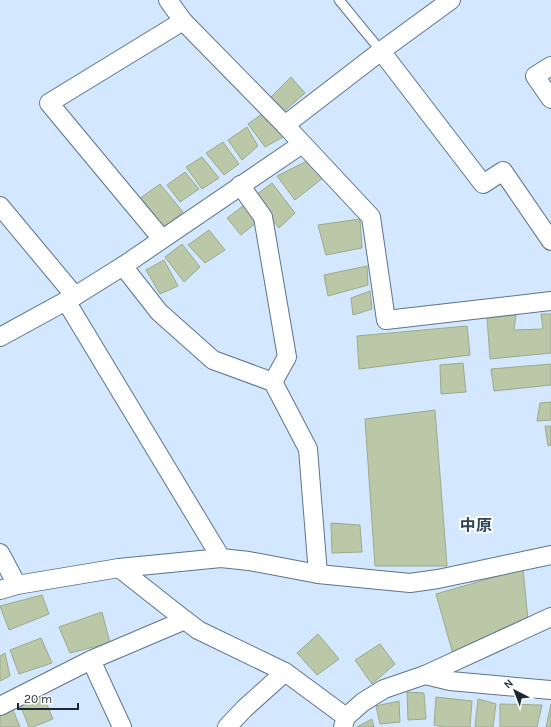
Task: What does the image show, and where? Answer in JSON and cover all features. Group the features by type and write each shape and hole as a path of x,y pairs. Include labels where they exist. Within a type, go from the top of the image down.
{"street":[{"path":"168,0 183,21 285,125 371,217 386,320 551,301"},
{"path":"285,125 381,51 451,0"},
{"path":"162,239 49,103 183,21"},
{"path":"381,51 483,184 503,171 551,242"},
{"path":"551,66 535,76 551,100"},
{"path":"0,337 70,299 123,266 302,144"},
{"path":"240,186 264,217 287,357 273,382"},
{"path":"0,206 70,299 221,558"},
{"path":"123,266 160,312 214,360 273,382 308,449 318,574"},
{"path":"0,553 17,585"},
{"path":"0,590 17,585 119,568 221,558 249,561 318,574 410,582 438,579 551,555"},
{"path":"119,568 198,630 285,672 345,722 363,702 384,690 425,675 551,617"},
{"path":"0,706 91,660 185,620"},
{"path":"91,660 122,727"},
{"path":"227,727 244,709 285,672"},
{"path":"425,675 450,681 551,690"}],"lane":[{"path":"339,0 381,51"}],"building":[{"path":"291,77 305,93 280,115 267,101"},
{"path":"262,114 267,121 273,118 285,136 265,147 248,124"},
{"path":"247,127 258,146 242,160 228,140"},
{"path":"223,142 239,164 224,175 206,153"},
{"path":"202,157 219,178 202,189 186,167"},
{"path":"309,160 324,177 295,200 277,176"},
{"path":"185,172 199,189 180,202 167,185"},
{"path":"272,183 295,213 279,228 253,197"},
{"path":"160,184 183,212 163,228 139,199"},
{"path":"247,203 262,218 241,235 227,218"},
{"path":"360,219 362,248 326,255 318,225"},
{"path":"209,230 225,250 205,263 188,245"},
{"path":"182,244 200,267 184,282 165,257"},
{"path":"164,260 178,286 160,294 146,270"},
{"path":"367,266 368,285 328,296 324,275"},
{"path":"370,291 372,309 353,315 351,298"},
{"path":"541,314 551,314 551,353 490,359 487,318 516,315 514,330 543,329"},
{"path":"467,326 470,355 359,369 357,336"},
{"path":"463,363 466,392 441,394 440,365"},
{"path":"551,364 551,385 494,391 491,369"},
{"path":"551,402 551,420 537,421 540,403"},
{"path":"435,410 447,566 375,566 365,419"},
{"path":"545,426 551,426 551,445 548,446"},
{"path":"331,523 360,525 362,552 332,553"},
{"path":"523,569 528,620 453,654 436,594"},
{"path":"42,595 49,614 9,630 0,606"},
{"path":"102,612 110,643 70,653 59,627"},
{"path":"318,634 339,659 317,675 297,653"},
{"path":"41,638 52,663 19,674 10,650"},
{"path":"380,644 395,664 372,684 355,660"},
{"path":"5,653 10,676 0,681 0,656"},
{"path":"407,692 424,693 426,719 408,720"},
{"path":"42,693 53,719 33,727 29,727 19,702"},
{"path":"436,697 472,701 470,727 443,727 434,725"},
{"path":"478,699 496,704 493,727 475,727"},
{"path":"399,701 400,722 380,724 376,706"},
{"path":"500,704 542,705 537,727 500,727"},
{"path":"551,704 551,727 546,727"},
{"path":"13,710 20,727 0,727 0,715"},
{"path":"372,719 374,727 357,727"}],"district":[{"name":"中原","path":"476,525"}]}
